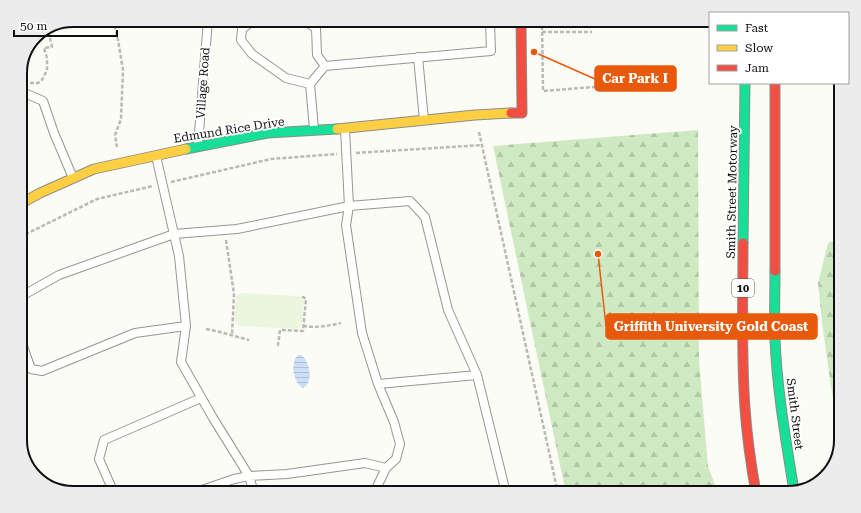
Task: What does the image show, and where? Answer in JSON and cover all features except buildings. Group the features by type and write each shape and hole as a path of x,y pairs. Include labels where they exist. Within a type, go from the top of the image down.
{"main road":[{"name":"Edmund Rice Drive","path":"27,200 94,169 198,146 268,133 345,128 475,115 522,113 521,27"},
{"name":"Smith Street Motorway","path":"744,84 742,362 745,416 755,486"},
{"name":"Smith Street","path":"775,84 776,339 782,419 793,486"}],"lane":[{"name":"Village Road","path":"198,146 207,27"},
{"path":"245,27 242,29 241,40 252,54 286,78 310,84"},
{"path":"314,27 316,28 317,55 325,66"},
{"path":"314,130 310,84 325,66 491,51 490,27"},
{"path":"418,57 424,121"},
{"path":"27,94 43,101 54,133 73,179"},
{"path":"345,128 349,206 346,225 362,333 378,384 394,422 400,444 396,459 386,468 377,486"},
{"path":"156,155 179,256 186,326 181,362 201,398 249,476 252,486"},
{"path":"27,293 58,275 174,234 238,229 349,206 410,201 425,217 448,310 477,375 504,486"},
{"path":"27,358 31,369 42,371 135,333 186,326"},
{"path":"378,384 477,375"},
{"path":"111,486 99,459 104,440 201,398"},
{"path":"214,486 249,476 287,474 364,463 386,468"}],"path":[{"path":"114,27 123,70 121,119 115,135 117,147"},
{"path":"542,27 543,91 658,82"},
{"path":"542,32 592,32"},
{"path":"28,83 38,83 42,80 46,70 47,58 44,48 52,47 49,34"},
{"path":"599,70 600,86"},
{"path":"478,127 556,486"},
{"path":"27,234 97,200 270,159 482,146"},
{"path":"225,230 234,294 232,335"},
{"path":"277,345 280,330 303,331 306,300 303,297 302,298"},
{"path":"304,326 323,327 341,323"},
{"path":"206,329 249,340"}],"green space":[{"path":"698,130 699,361 708,466 715,486 565,486 493,146"},
{"path":"834,240 834,401 822,322 818,283 828,243"},
{"path":"241,293 299,296 304,301 302,325 298,329 239,326 234,320 236,297"}],"water":[{"path":"298,355 301,355 307,362 310,372 309,382 303,388 297,382 293,367"}],"traffic: fast":[{"path":"743,243 745,84"},
{"path":"186,149 268,133 337,129"},
{"path":"775,271 776,358 782,415 793,486"}],"traffic: slow":[{"path":"337,129 475,115 511,113"},
{"path":"27,200 94,169 186,149"}],"traffic: jam":[{"path":"511,113 522,113 521,27"},
{"path":"775,84 775,271"},
{"path":"743,243 743,367 748,440 755,486"}],"place":[{"name":"Car Park I","path":"534,52"},
{"name":"Griffith University Gold Coast","path":"598,254"}]}
